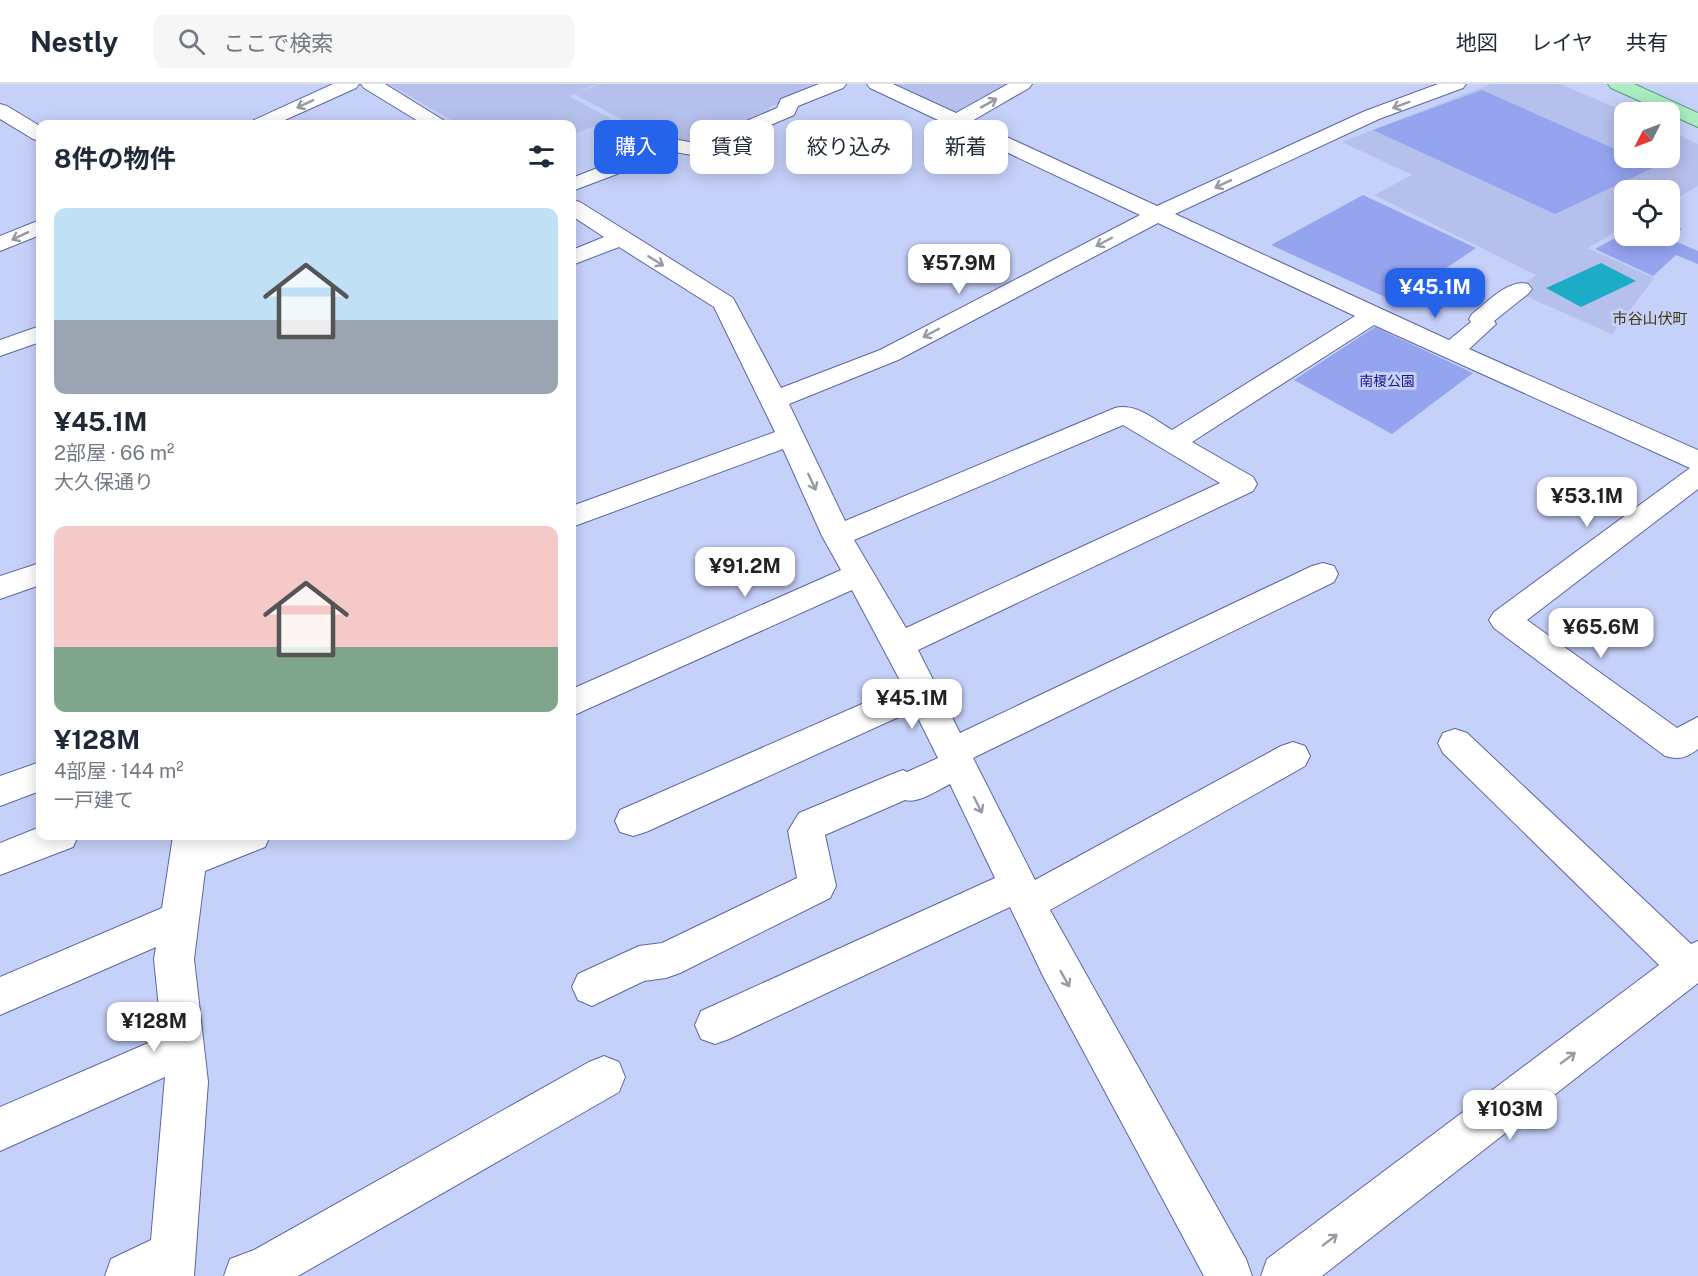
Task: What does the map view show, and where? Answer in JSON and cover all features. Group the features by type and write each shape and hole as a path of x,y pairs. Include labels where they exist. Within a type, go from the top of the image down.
{"main road":[{"path":"1618,84 1698,121"}],"street":[{"path":"270,120 349,84"},
{"path":"371,84 430,120"},
{"path":"576,183 673,145 697,150 787,111 788,102 836,84"},
{"path":"877,84 951,120"},
{"path":"959,120 1022,84"},
{"path":"774,400 889,355 1156,215 1372,115 1456,84"},
{"path":"0,110 36,132"},
{"path":"1008,147 1373,315 1698,461"},
{"path":"576,210 724,303 774,400 837,536 898,645 1057,963 1229,1276"},
{"path":"0,244 36,229"},
{"path":"576,256 621,238"},
{"path":"1452,350 1484,324 1481,319 1520,290"},
{"path":"1173,442 1373,315"},
{"path":"2,344 36,335"},
{"path":"837,536 1125,414 1243,484 898,645"},
{"path":"576,529 791,436"},
{"path":"1698,475 1505,620 1677,746 1698,731"},
{"path":"592,987 639,964 666,960 817,886 806,831 812,824 903,785 909,787 955,759 1323,574"},
{"path":"0,588 36,575"},
{"path":"576,701 858,575"},
{"path":"633,821 922,692"},
{"path":"1284,1276 1693,963 1455,743"},
{"path":"715,1025 1023,894 1293,756"},
{"path":"0,791 36,778"},
{"path":"0,859 50,840"},
{"path":"128,1276 172,1265 187,1082 174,959 189,848 231,840"},
{"path":"0,996 180,918"},
{"path":"0,1129 184,1048"},
{"path":"247,1276 270,1266 604,1077"}],"shaded area":[{"path":"389,84 597,84 569,96 611,119 594,120 594,126 576,133 576,120 451,120"},
{"path":"600,84 827,84 768,108 771,111 749,120 690,120 690,144 678,144 678,120 623,120 574,94"},
{"path":"892,84 1008,84 956,114"},
{"path":"1491,84 1560,84 1614,107 1614,168 1680,168 1680,136 1698,144 1698,186 1680,196 1680,180 1614,180 1614,233 1588,248 1654,278 1612,334 1523,295 1523,285 1536,275 1374,195 1412,175 1342,142"},
{"path":"1601,263 1636,281 1581,307 1546,288"}],"green space":[{"path":"1482,90 1614,149 1614,168 1653,168 1627,180 1614,180 1614,186 1555,214 1373,130"},
{"path":"1363,195 1476,248 1396,302 1271,245"},
{"path":"1614,239 1614,246 1680,246 1680,243 1698,251 1698,264 1676,255 1653,276 1595,249"},
{"name":"南榎公園","path":"1375,327 1473,373 1392,434 1294,380"}],"district":[{"name":"市谷山伏町","path":"1650,319"}]}
